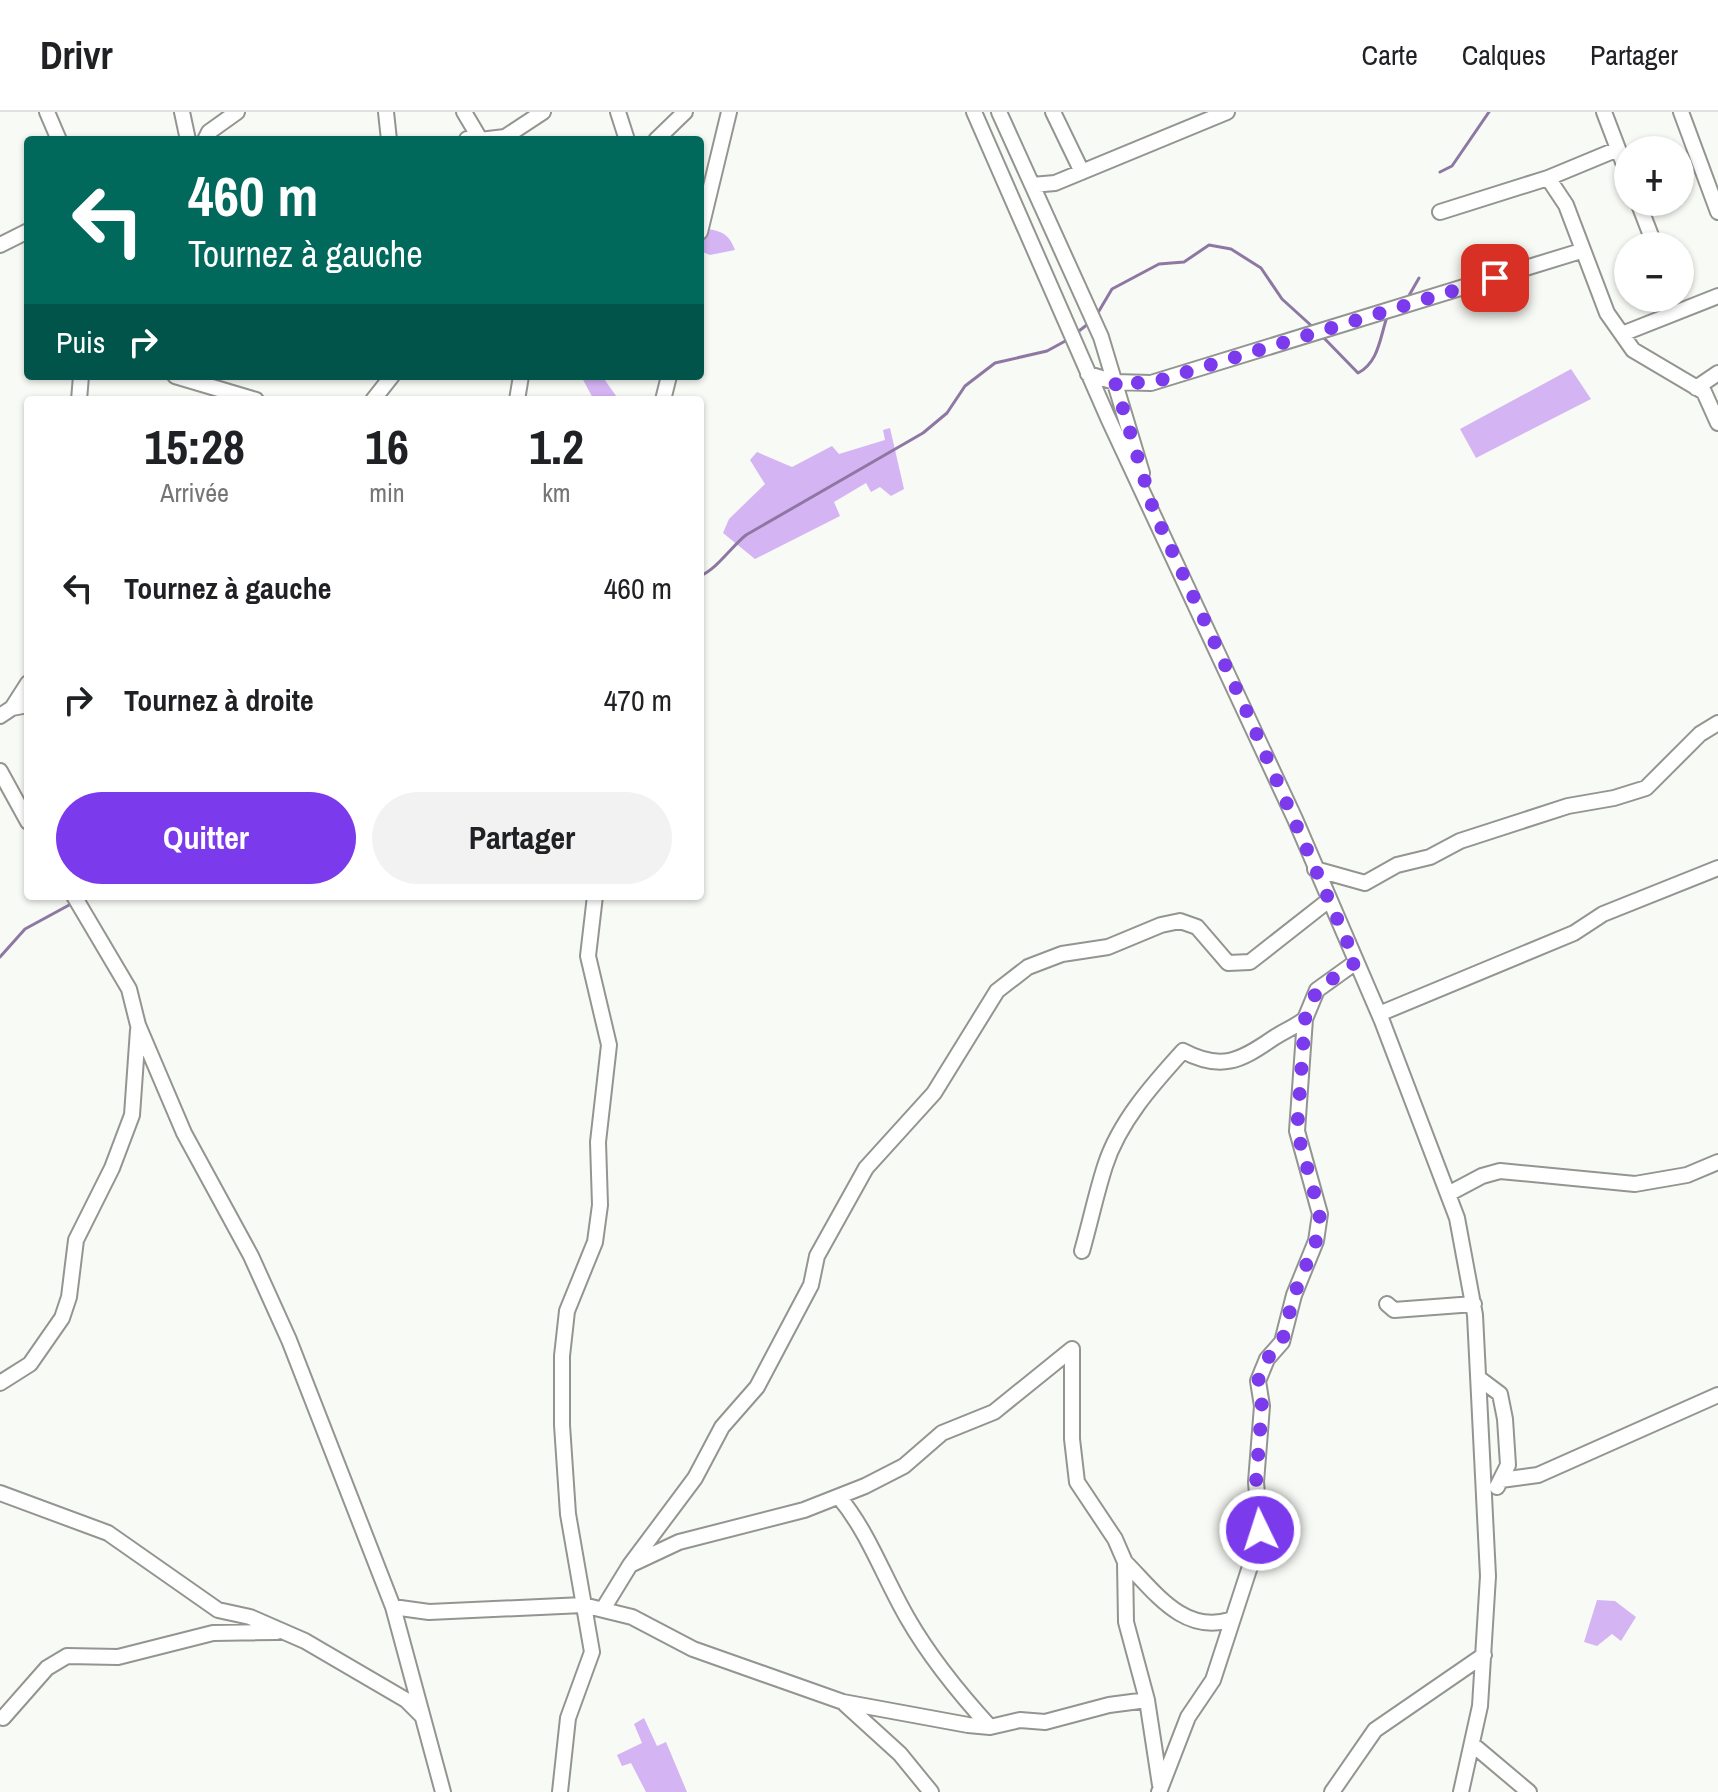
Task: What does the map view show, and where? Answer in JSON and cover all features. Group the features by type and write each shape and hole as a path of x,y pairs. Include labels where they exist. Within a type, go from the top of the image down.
{"street":[{"path":"47,112 57,136"},
{"path":"185,126 195,112"},
{"path":"207,136 237,112"},
{"path":"386,112 389,136"},
{"path":"507,136 543,112"},
{"path":"618,112 626,136"},
{"path":"660,136 685,112"},
{"path":"704,215 729,112"},
{"path":"974,112 1088,374 1154,512 1329,900 1379,1014 1450,1193 1464,1243 1474,1304 1486,1509 1484,1655 1472,1744 1461,1792"},
{"path":"999,112 1101,337 1154,512"},
{"path":"1053,112 1082,172"},
{"path":"1032,185 1055,183 1227,112"},
{"path":"1604,112 1614,138"},
{"path":"1681,112 1718,210"},
{"path":"467,117 478,136"},
{"path":"1440,212 1548,178 1614,151"},
{"path":"1548,178 1566,205 1607,313 1633,350 1704,392 1718,423"},
{"path":"0,245 24,233"},
{"path":"1088,374 1115,382 1151,383 1581,251"},
{"path":"1694,301 1718,296"},
{"path":"1622,334 1664,312"},
{"path":"1696,388 1718,373"},
{"path":"188,380 242,396"},
{"path":"373,396 388,380"},
{"path":"6,712 24,688"},
{"path":"1315,869 1365,883 1397,865 1430,857 1475,836 1568,806 1634,793 1662,776 1700,734 1718,723"},
{"path":"0,771 24,815"},
{"path":"1379,1014 1574,933 1603,914 1718,868"},
{"path":"76,900 129,989 138,1025 184,1133 251,1256 289,1340 393,1607 443,1792"},
{"path":"560,1792 568,1718 592,1652 572,1546 562,1452 562,1356 571,1294 595,1242 600,1205 599,1131 609,1045 588,956 595,900"},
{"path":"603,1609 630,1565 695,1478 722,1427 757,1387 811,1285 817,1256 866,1168 934,1093 997,991 1028,967 1062,954 1108,947 1161,925 1180,921 1197,927 1228,963 1250,962 1329,900"},
{"path":"1159,1788 1188,1717 1213,1680 1260,1530 1256,1482 1262,1406 1258,1381 1267,1359 1282,1342 1294,1295 1312,1254 1320,1214 1297,1131 1305,1019 1317,990 1356,962"},
{"path":"1082,1251 1105,1165 1114,1144 1152,1086 1183,1051 1216,1062 1234,1062 1305,1019"},
{"path":"0,1383 30,1364 62,1318 69,1297 76,1240 112,1168 132,1115 138,1025"},
{"path":"1450,1193 1482,1176 1500,1171 1635,1184 1687,1175 1718,1162"},
{"path":"1387,1304 1394,1310 1474,1304"},
{"path":"630,1565 679,1542 804,1510 904,1466 942,1433 994,1412 1072,1349 1075,1402 1072,1439 1077,1482 1115,1539 1125,1562 1177,1614 1204,1624 1230,1620"},
{"path":"1480,1379 1500,1394 1508,1465 1486,1509"},
{"path":"1501,1480 1538,1475 1718,1395"},
{"path":"0,1493 108,1533 218,1610 250,1617 285,1632 374,1680 406,1700 421,1715"},
{"path":"839,1497 857,1519 908,1620 954,1687 990,1727"},
{"path":"1125,1562 1126,1622 1147,1700 1159,1788"},
{"path":"393,1607 429,1612 583,1605 603,1609 658,1629 693,1649 843,1702 990,1727 1020,1720 1045,1722 1109,1705 1147,1700"},
{"path":"3,1718 47,1668 67,1656 118,1657 213,1633 285,1632"},
{"path":"1332,1792 1375,1730 1484,1655"},
{"path":"843,1702 900,1754 931,1792"},
{"path":"1472,1744 1529,1792"}],"shaded area":[{"path":"704,230 725,235 735,250 710,255 704,253"},
{"path":"1571,369 1591,399 1476,458 1460,429"},
{"path":"583,380 605,380 616,396 592,396"},
{"path":"890,428 904,489 891,496 880,487 871,492 866,483 834,502 840,516 755,559 723,533 729,519 765,484 750,460 757,452 792,467 832,446 839,454 885,440 883,430"},
{"path":"1597,1600 1615,1601 1636,1617 1621,1641 1612,1634 1597,1646 1584,1642"},
{"path":"644,1718 657,1746 666,1742 687,1792 646,1792 631,1763 622,1766 617,1755 642,1743 634,1724"}],"waterway":[{"path":"1440,172 1452,166 1489,112"},
{"path":"1096,316 1112,289 1159,264 1184,262 1209,245 1231,249 1261,268 1282,299 1315,329"},
{"path":"1407,299 1419,278"},
{"path":"1323,337 1358,373 1375,356 1387,317"},
{"path":"1075,334 1088,324"},
{"path":"704,573 746,535 923,433 947,413 965,386 995,363 1047,351 1069,339"},
{"path":"0,957 25,929 71,904"}],"route":[{"path":"1260,1530 1256,1482 1262,1406 1258,1381 1267,1359 1282,1342 1294,1295 1316,1241 1320,1214 1297,1131 1301,1090 1300,1050 1305,1019 1317,990 1342,969 1356,962 1295,819 1154,512 1115,382 1151,383 1495,278"}]}
